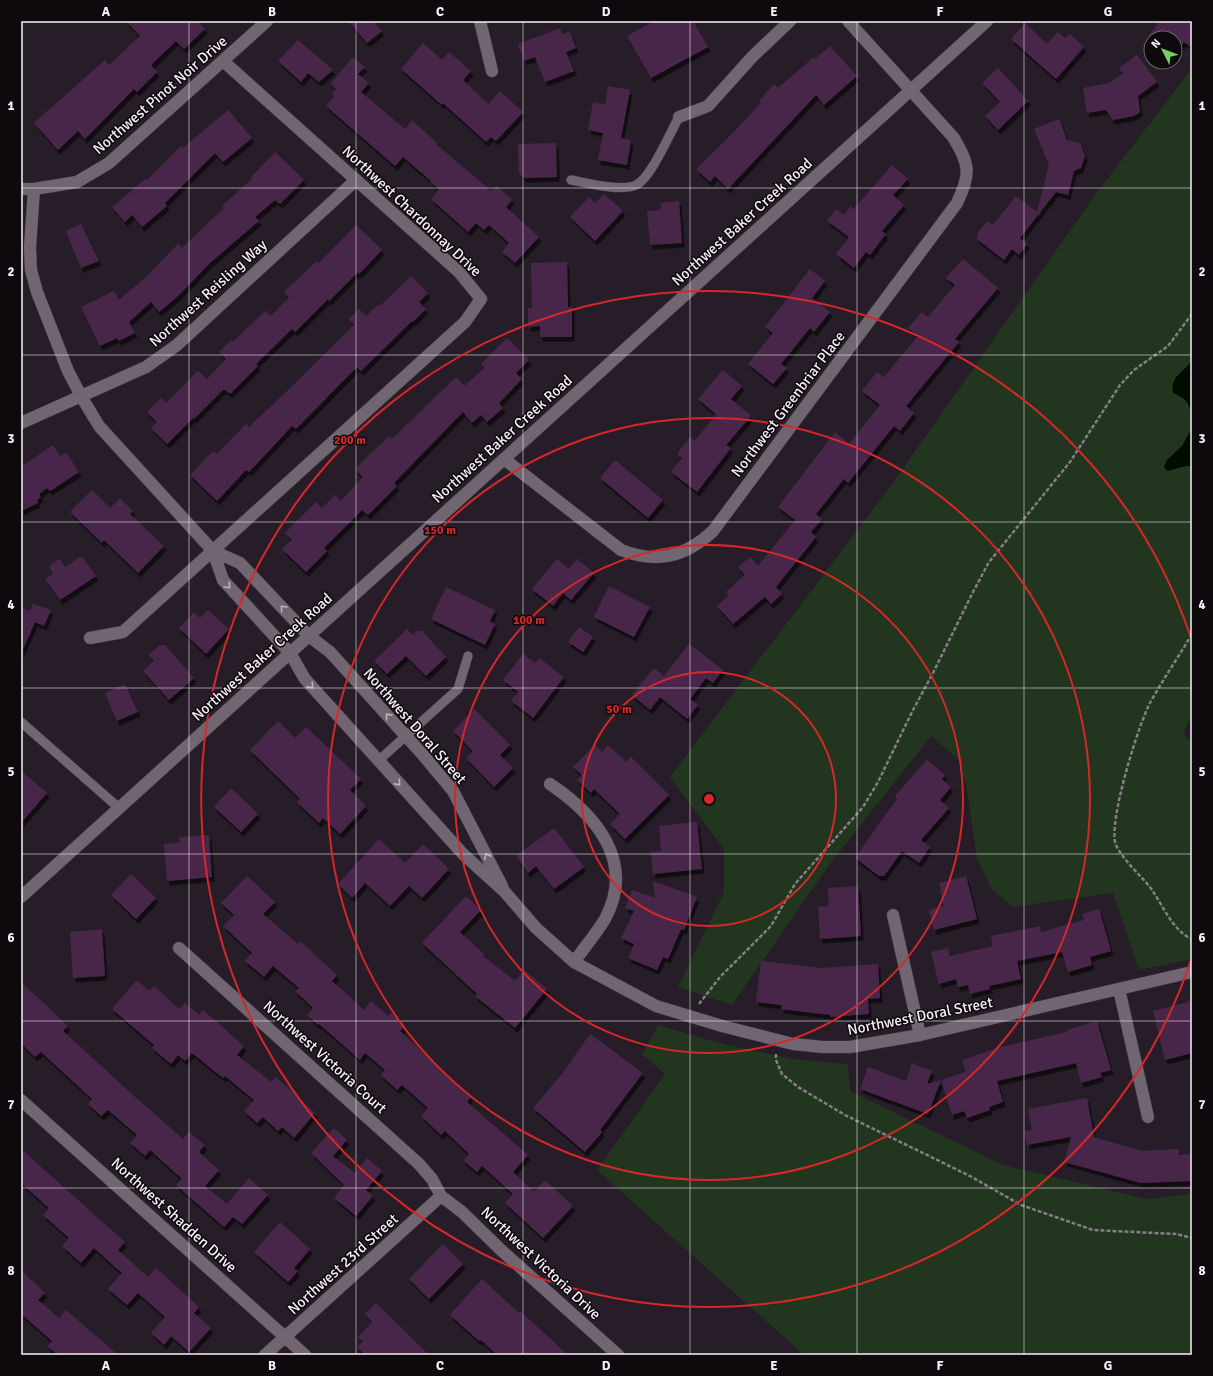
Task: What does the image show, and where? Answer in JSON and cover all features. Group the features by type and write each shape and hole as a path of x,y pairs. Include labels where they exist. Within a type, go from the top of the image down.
{"street":[{"name":"Northwest Pinot Noir Drive","path":"21,189 34,190 77,182 109,163 267,21"},
{"path":"480,21 492,71"},
{"path":"679,117 708,106 753,56 790,21"},
{"name":"Northwest Greenbriar Place","path":"504,459 621,550 638,556 652,558 670,556 690,548 709,535 952,209 962,193 968,175 964,154 953,137 848,21"},
{"name":"Northwest Baker Creek Road","path":"21,897 987,21"},
{"name":"Northwest Chardonnay Drive","path":"213,551 465,322 481,299 459,272 223,61"},
{"name":"Northwest Reisling Way","path":"21,423 146,367 177,345 356,180"},
{"path":"34,190 30,248 31,270 37,292 68,371 99,426 213,551 123,632 90,638"},
{"name":"Northwest Doral Street","path":"213,551 240,562 309,636 330,652 406,736 453,791 504,891"},
{"name":"Northwest Doral Street","path":"213,551 223,580 290,653 305,679 463,854 504,891 536,928 574,962 656,1006 775,1039 823,1047 843,1047 920,1035 1192,972"},
{"path":"550,784 570,797 600,828 612,851 614,864 615,878 613,897 605,919 574,962"},
{"path":"893,915 920,1035"},
{"name":"Northwest Victoria Court","path":"179,948 419,1164 432,1179 441,1196"},
{"path":"1120,989 1148,1117"},
{"name":"Northwest Shadden Drive","path":"21,1100 305,1355"},
{"name":"Northwest 23rd Street","path":"265,1355 441,1196"},
{"name":"Northwest Victoria Drive","path":"441,1196 462,1212 501,1250 618,1355"}],"lane":[{"path":"571,180 613,188 636,185 650,170 679,117"},
{"path":"378,761 458,689 468,656"},
{"path":"21,722 119,808"}],"path":[{"path":"690,1016 720,978 771,926 795,884 863,807 878,782 913,710 934,673 973,592 990,562 1070,462 1120,385 1134,370 1168,346 1192,314"},
{"path":"1192,634 1150,703 1137,736 1124,781 1116,817 1116,844 1132,869 1149,886 1174,923 1185,936 1192,939"},
{"path":"775,1039 776,1060 782,1074 798,1087 845,1115 970,1176 1021,1205 1093,1230 1176,1234 1192,1238"}],"green space":[{"path":"1192,68 1192,714 1183,734 1192,742 1192,959 1139,970 1113,893 1014,907 992,890 977,859 967,789 960,761 931,736 829,865 732,1005 678,987 724,892 724,849 670,777 890,487 1093,198"},
{"path":"658,1025 719,1043 793,1059 848,1064 850,1091 1003,1165 1147,1199 1192,1194 1192,1355 804,1355 597,1170 665,1074 642,1054"}],"shaded area":[{"path":"1192,360 1192,422 1188,404 1183,398 1173,393 1173,387 1178,375"},
{"path":"1192,428 1192,466 1167,471 1164,467 1167,460 1182,446"}],"building":[{"path":"126,21 197,21 205,29 184,49 176,41 151,65 157,72 137,92 134,89 85,139 78,131 58,150 34,123 105,60 109,65 140,36"},
{"path":"348,21 373,21 382,31 367,43"},
{"path":"654,21 693,21 708,47 651,78 627,36"},
{"path":"1160,21 1192,21 1192,48 1184,42 1183,43 1183,30 1153,30"},
{"path":"1025,23 1047,44 1058,32 1065,38 1070,34 1084,47 1056,79 1011,39"},
{"path":"560,28 562,34 570,32 576,48 566,52 574,71 545,82 535,57 524,61 518,44"},
{"path":"298,40 333,70 319,82 308,73 301,82 278,61"},
{"path":"423,43 442,60 449,52 471,71 463,80 488,104 500,91 523,112 496,141 491,137 486,142 443,103 442,105 401,69"},
{"path":"830,46 857,76 824,105 816,95 728,189 715,176 710,182 696,169 761,103 759,101 774,84 778,88 814,57 815,59"},
{"path":"1137,55 1143,63 1143,70 1148,70 1157,82 1138,96 1140,112 1134,116 1113,120 1106,110 1087,113 1083,88 1109,83 1123,73 1119,68"},
{"path":"353,57 365,67 358,74 369,83 361,92 405,129 412,120 437,143 436,144 491,191 497,186 512,200 506,207 539,237 515,263 502,252 509,243 489,225 484,230 476,223 468,232 431,199 439,189 430,182 431,181 403,157 395,166 326,106 335,96 332,93 336,89 331,83"},
{"path":"998,68 1028,101 998,130 985,116 1000,102 982,83"},
{"path":"608,86 630,90 621,138 631,140 627,165 598,160 603,133 588,130 593,102 605,105"},
{"path":"228,110 252,138 223,162 215,153 165,203 167,206 142,227 132,215 125,222 112,207 145,179 146,181 181,146 183,148"},
{"path":"1059,119 1067,140 1080,143 1085,156 1081,168 1074,171 1068,195 1056,192 1020,238 1027,244 1019,255 1012,249 1004,260 977,239 977,234 987,221 993,225 1016,196 1037,212 1049,165 1034,129"},
{"path":"556,143 557,177 524,178 519,173 518,144"},
{"path":"275,152 304,180 280,204 275,200 255,217 259,221 210,263 178,296 159,312 151,302 129,322 135,333 119,341 117,338 100,346 81,307 114,291 119,300 145,278 178,244 182,248 224,208 222,206 253,178 251,177"},
{"path":"892,165 908,179 893,195 904,205 882,231 886,234 870,255 866,252 854,268 836,254 849,237 827,221 836,209 844,215 851,206 854,209"},
{"path":"604,194 623,211 595,241 570,217 589,197 595,203"},
{"path":"679,201 682,243 650,245 647,211 661,210 661,203"},
{"path":"81,224 99,261 81,268 66,231"},
{"path":"356,225 382,250 359,274 358,272 329,301 328,299 295,332 292,329 256,364 258,366 230,394 224,389 167,444 151,428 157,422 147,412 161,398 166,403 198,371 207,379 226,359 219,352 231,340 233,342 265,311 271,316 289,298 284,292 317,261 319,263"},
{"path":"963,259 998,288 955,339 959,342 906,406 914,413 900,431 894,426 848,483 844,479 816,514 822,519 811,532 816,537 776,587 782,594 771,604 765,597 733,624 717,606 729,595 726,592 745,575 738,567 750,557 758,566 795,520 778,507 835,432 849,444 880,405 862,391 877,372 884,377 918,336 908,328 922,312 928,317 955,285 946,278"},
{"path":"567,262 568,307 572,307 572,337 540,337 540,326 528,327 528,308 532,308 531,263"},
{"path":"810,269 825,281 812,298 830,312 814,332 810,328 781,364 787,368 773,384 748,364 773,333 765,327"},
{"path":"411,276 428,293 419,302 426,309 361,371 357,367 296,429 292,426 249,472 246,470 217,501 190,475 213,451 217,454 246,424 249,427 285,393 354,325 349,319 359,309 366,316 379,304 381,305"},
{"path":"507,338 529,360 516,373 522,379 499,403 503,408 487,422 481,415 472,423 463,412 394,483 397,486 368,515 362,510 324,548 327,551 306,572 282,549 292,540 285,533 316,502 322,508 335,495 341,501 363,477 355,469 367,457 389,436 392,439 456,377 464,386 485,368 481,364"},
{"path":"723,370 742,386 731,399 751,416 726,445 731,448 697,492 671,472 682,458 677,454 690,437 695,441 716,414 698,399"},
{"path":"53,445 60,456 66,452 79,472 50,491 47,488 39,494 41,497 37,500 38,503 21,511 21,467"},
{"path":"615,460 663,500 648,518 600,478"},
{"path":"92,490 110,508 120,498 133,511 130,514 164,546 138,573 104,540 102,543 70,512"},
{"path":"82,556 96,576 60,600 45,579 53,574 49,566 59,559 65,567"},
{"path":"557,559 569,569 577,559 594,573 571,600 563,593 553,606 532,589"},
{"path":"609,586 650,607 634,637 594,617"},
{"path":"446,587 495,610 490,621 495,624 485,645 431,619"},
{"path":"33,604 51,610 44,626 35,622 21,654 21,608 30,611"},
{"path":"208,610 229,629 206,654 179,628 194,612 200,618"},
{"path":"579,627 593,637 583,652 568,642"},
{"path":"407,629 413,635 416,631 422,631 446,657 426,676 406,656 387,674 374,661"},
{"path":"689,644 723,670 713,683 706,678 690,699 698,705 687,719 660,697 650,710 632,695 654,668 664,676"},
{"path":"160,645 165,645 194,678 169,700 143,671 154,661 149,655"},
{"path":"523,654 535,663 539,658 564,677 533,718 511,701 518,692 503,680"},
{"path":"125,684 138,712 117,721 105,693"},
{"path":"474,709 510,745 500,755 513,768 494,787 466,758 473,751 453,731"},
{"path":"278,721 295,738 306,727 361,779 350,790 366,806 340,834 323,818 319,823 297,802 300,799 250,750"},
{"path":"595,745 602,752 608,745 626,762 631,757 669,795 625,839 610,824 620,814 594,789 591,793 577,780 582,775 573,767"},
{"path":"927,760 945,775 942,779 951,787 940,800 949,808 921,840 930,847 919,863 902,851 884,876 879,876 855,858 897,799 895,796"},
{"path":"21,771 47,793 21,823"},
{"path":"231,788 258,814 241,832 214,807"},
{"path":"697,822 702,869 653,874 651,852 661,851 659,826"},
{"path":"554,828 584,867 554,889 536,866 528,873 516,856"},
{"path":"209,835 212,877 167,881 164,844 180,843 179,837"},
{"path":"379,839 405,863 423,844 449,869 422,898 409,886 390,906 365,883 352,898 338,884"},
{"path":"131,874 156,898 136,919 111,895"},
{"path":"247,876 275,902 263,914 298,944 300,941 337,975 332,981 364,1010 371,1001 388,1016 391,1013 405,1026 400,1031 471,1097 467,1102 528,1155 513,1172 534,1192 545,1180 573,1206 543,1238 505,1203 513,1194 482,1166 477,1172 463,1160 469,1154 445,1131 441,1135 421,1116 428,1108 402,1085 397,1090 381,1075 385,1070 365,1053 360,1060 307,1015 313,1008 295,991 299,988 273,966 264,977 245,961 252,953 223,926 234,915 221,903"},
{"path":"966,876 977,919 934,930 929,910 944,906 939,883"},
{"path":"653,881 697,897 684,930 681,929 668,959 663,957 657,970 628,958 634,944 621,938 634,911 625,908 632,890 655,898"},
{"path":"858,886 861,936 820,939 818,907 829,906 828,888"},
{"path":"466,896 481,910 460,932 485,955 483,956 515,981 524,970 547,989 515,1028 475,996 477,994 422,943"},
{"path":"1099,909 1111,951 1090,957 1092,965 1068,972 1062,952 1017,961 1021,979 989,986 990,989 970,994 968,985 958,987 956,979 939,984 931,952 948,948 950,956 993,946 991,936 1040,926 1041,932 1084,920 1082,914"},
{"path":"102,929 105,976 73,978 70,932"},
{"path":"761,961 822,968 878,964 880,998 868,999 869,1014 830,1017 830,1015 781,1009 782,1005 756,1002"},
{"path":"137,980 149,991 154,986 179,1009 185,1003 199,1015 203,1010 244,1046 237,1055 271,1082 276,1077 315,1113 294,1138 282,1127 278,1131 263,1117 257,1123 244,1111 254,1100 225,1076 223,1078 192,1053 185,1061 178,1055 171,1064 152,1048 154,1045 112,1009"},
{"path":"21,982 68,1026 63,1031 135,1097 183,1139 189,1132 205,1145 199,1152 219,1170 205,1186 227,1204 249,1178 268,1195 242,1224 233,1217 224,1227 176,1185 182,1179 150,1150 145,1156 130,1143 137,1135 108,1110 101,1116 88,1104 92,1099 41,1052 35,1057 21,1043"},
{"path":"1192,1001 1192,1053 1165,1060 1153,1011"},
{"path":"1097,1021 1111,1070 1100,1073 1102,1077 1081,1083 1076,1063 997,1081 1003,1102 989,1107 990,1110 967,1118 964,1111 952,1115 941,1080 966,1072 962,1060 1001,1047 1067,1032 1067,1030"},
{"path":"590,1034 643,1073 600,1130 602,1132 585,1152 533,1108 561,1075"},
{"path":"912,1063 932,1071 927,1084 941,1080 928,1114 860,1089 868,1067 906,1081"},
{"path":"1087,1098 1094,1137 1142,1151 1179,1149 1179,1155 1191,1154 1192,1181 1141,1183 1064,1162 1071,1137 1027,1145 1024,1131 1032,1130 1028,1109"},
{"path":"334,1128 347,1140 333,1156 355,1173 367,1158 382,1171 366,1190 373,1196 356,1216 334,1198 344,1185 311,1153"},
{"path":"21,1149 125,1242 118,1250 148,1277 156,1268 199,1307 194,1313 211,1328 189,1352 171,1336 164,1345 151,1333 165,1317 138,1293 127,1305 108,1289 122,1273 94,1248 81,1263 62,1246 69,1238 43,1215 49,1208 21,1183"},
{"path":"280,1222 310,1249 294,1268 298,1271 288,1282 254,1252"},
{"path":"443,1244 463,1264 429,1299 409,1279"},
{"path":"21,1270 45,1293 38,1300 59,1318 66,1310 118,1355 58,1355 47,1346 52,1341 21,1314"},
{"path":"482,1279 568,1355 497,1355 481,1340 479,1341 450,1315"},
{"path":"376,1303 429,1355 365,1355 357,1347 363,1341 358,1337 372,1322 365,1314"}]}
